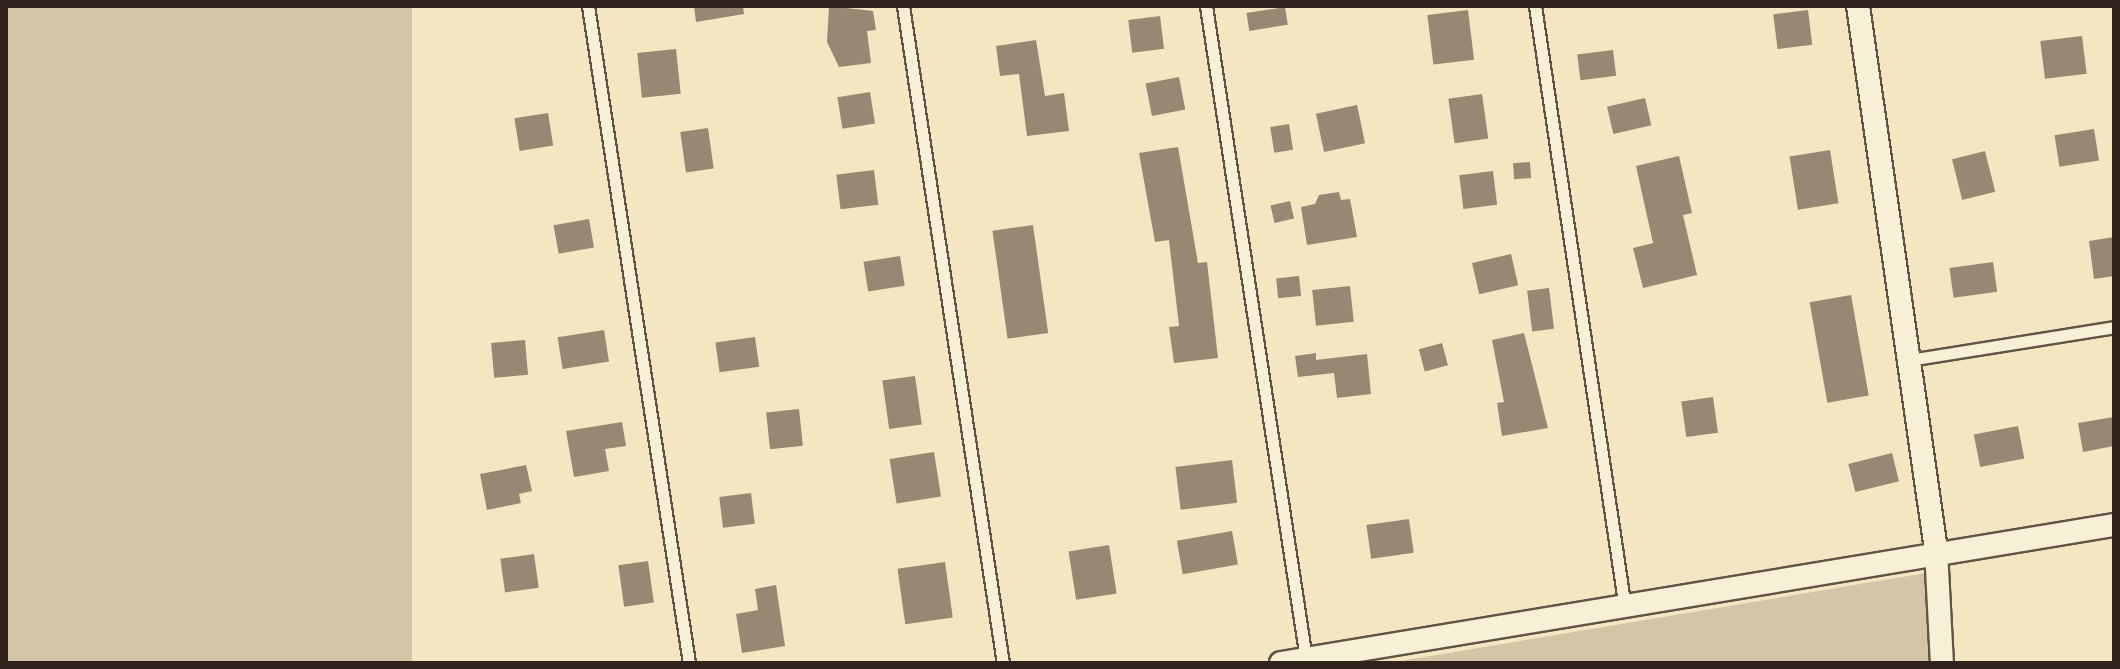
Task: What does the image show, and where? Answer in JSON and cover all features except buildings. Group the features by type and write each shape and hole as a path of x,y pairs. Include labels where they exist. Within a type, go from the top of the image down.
{"street":[{"path":"1858,6 1936,550 1942,663"},
{"path":"1281,663 1625,608 1936,550 2114,525"}],"lane":[{"path":"588,6 689,663"},
{"path":"903,6 1003,663"},
{"path":"1206,6 1306,659"},
{"path":"1535,6 1625,608"},
{"path":"1909,360 2114,327"}],"shaded area":[{"path":"6,6 412,6 412,663 6,663"},
{"path":"1926,573 1937,590 1937,663 1388,663"}]}
